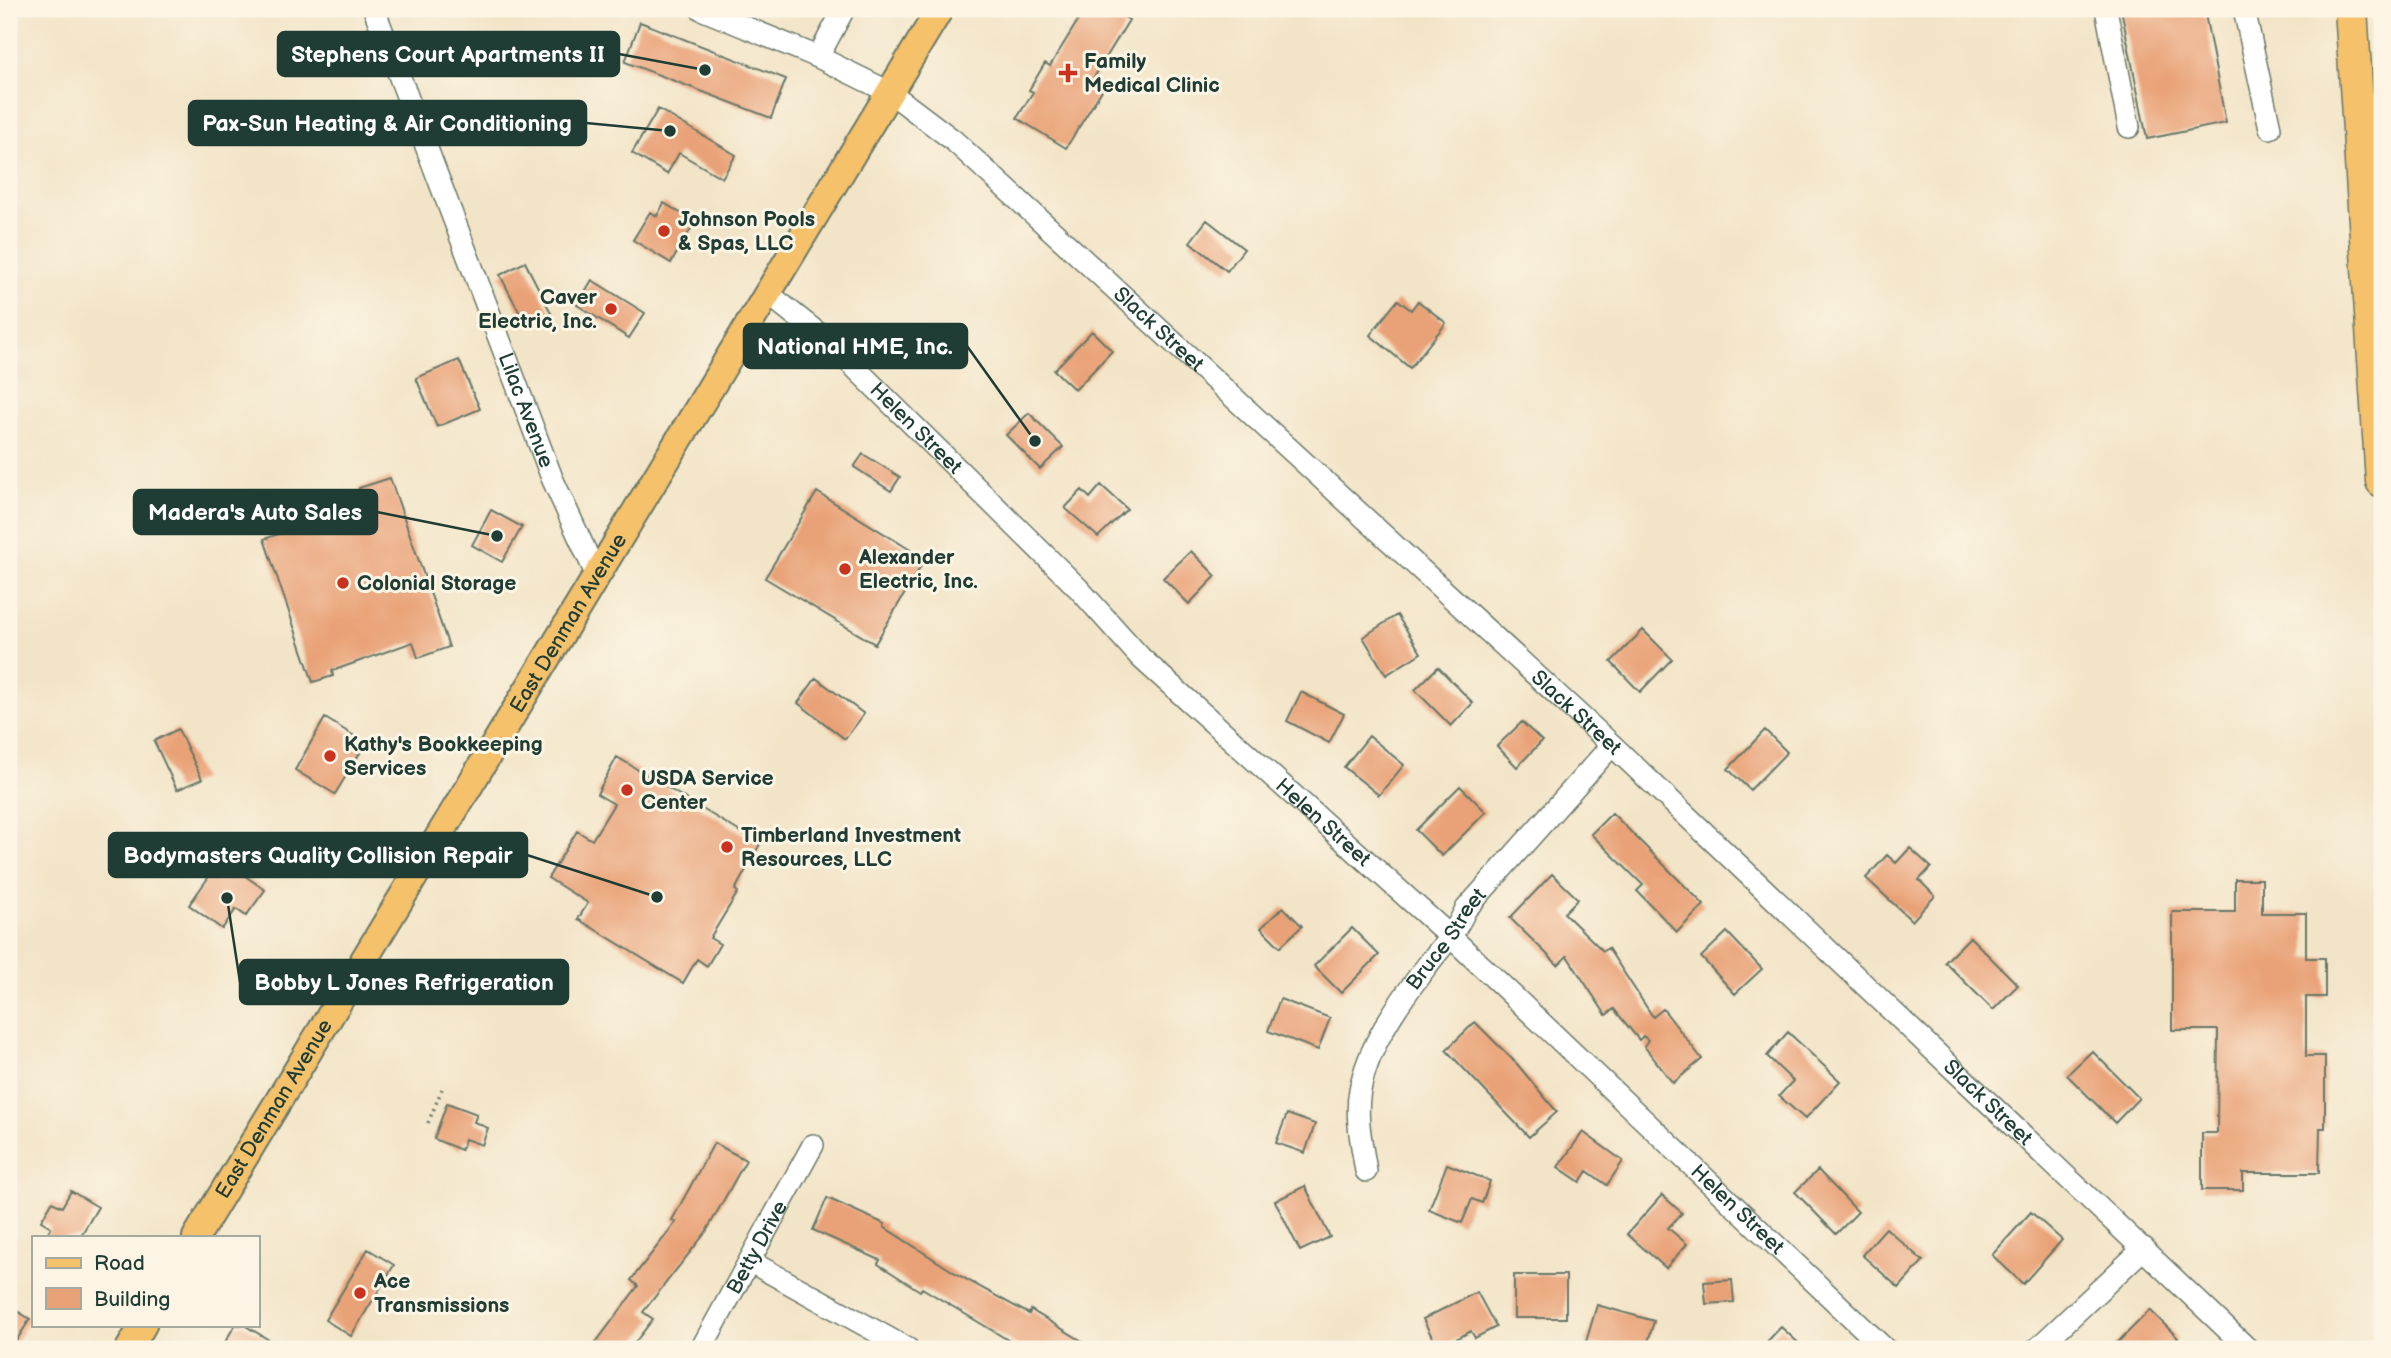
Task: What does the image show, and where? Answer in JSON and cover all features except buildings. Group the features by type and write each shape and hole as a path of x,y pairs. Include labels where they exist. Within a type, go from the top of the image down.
{"highway":[{"path":"2351,9 2382,481"}],"main road":[{"name":"East Denman Avenue","path":"197,1236 766,292 891,93 940,9"},
{"path":"129,1349 142,1326"}],"street":[{"name":"Lilac Avenue","path":"373,9 552,478 596,574"},
{"name":"Slack Street","path":"701,9 818,57 891,93 953,140 1612,745 2248,1349"},
{"path":"818,57 844,9"},
{"path":"2106,9 2129,127"},
{"path":"2244,9 2270,128"},
{"name":"Helen Street","path":"766,292 829,342 1078,588 1142,658 1452,938 1885,1349"},
{"name":"Bruce Street","path":"1366,1171 1359,1122 1360,1091 1374,1046 1426,967 1452,938 1466,909 1612,745"},
{"name":"Betty Drive","path":"701,1349 813,1145"},
{"path":"2037,1349 2144,1248"},
{"path":"751,1262 908,1349"}],"path":[{"path":"428,1123 442,1089"}],"place":[{"name":"Stephens Court Apartments II","path":"705,70"},
{"name":"Family Medical Clinic","path":"1068,73"},
{"name":"Pax-Sun Heating & Air Conditioning","path":"670,131"},
{"name":"Johnson Pools & Spas, LLC","path":"664,231"},
{"name":"Caver Electric, Inc.","path":"611,309"},
{"name":"National HME, Inc.","path":"1035,441"},
{"name":"Madera's Auto Sales","path":"497,536"},
{"name":"Alexander Electric, Inc.","path":"845,569"},
{"name":"Colonial Storage","path":"343,583"},
{"name":"Kathy's Bookkeeping Services","path":"330,756"},
{"name":"USDA Service Center","path":"627,790"},
{"name":"Timberland Investment Resources, LLC","path":"727,847"},
{"name":"Bodymasters Quality Collision Repair","path":"657,897"},
{"name":"Bobby L Jones Refrigeration","path":"227,898"},
{"name":"Ace Transmissions","path":"360,1293"}]}
